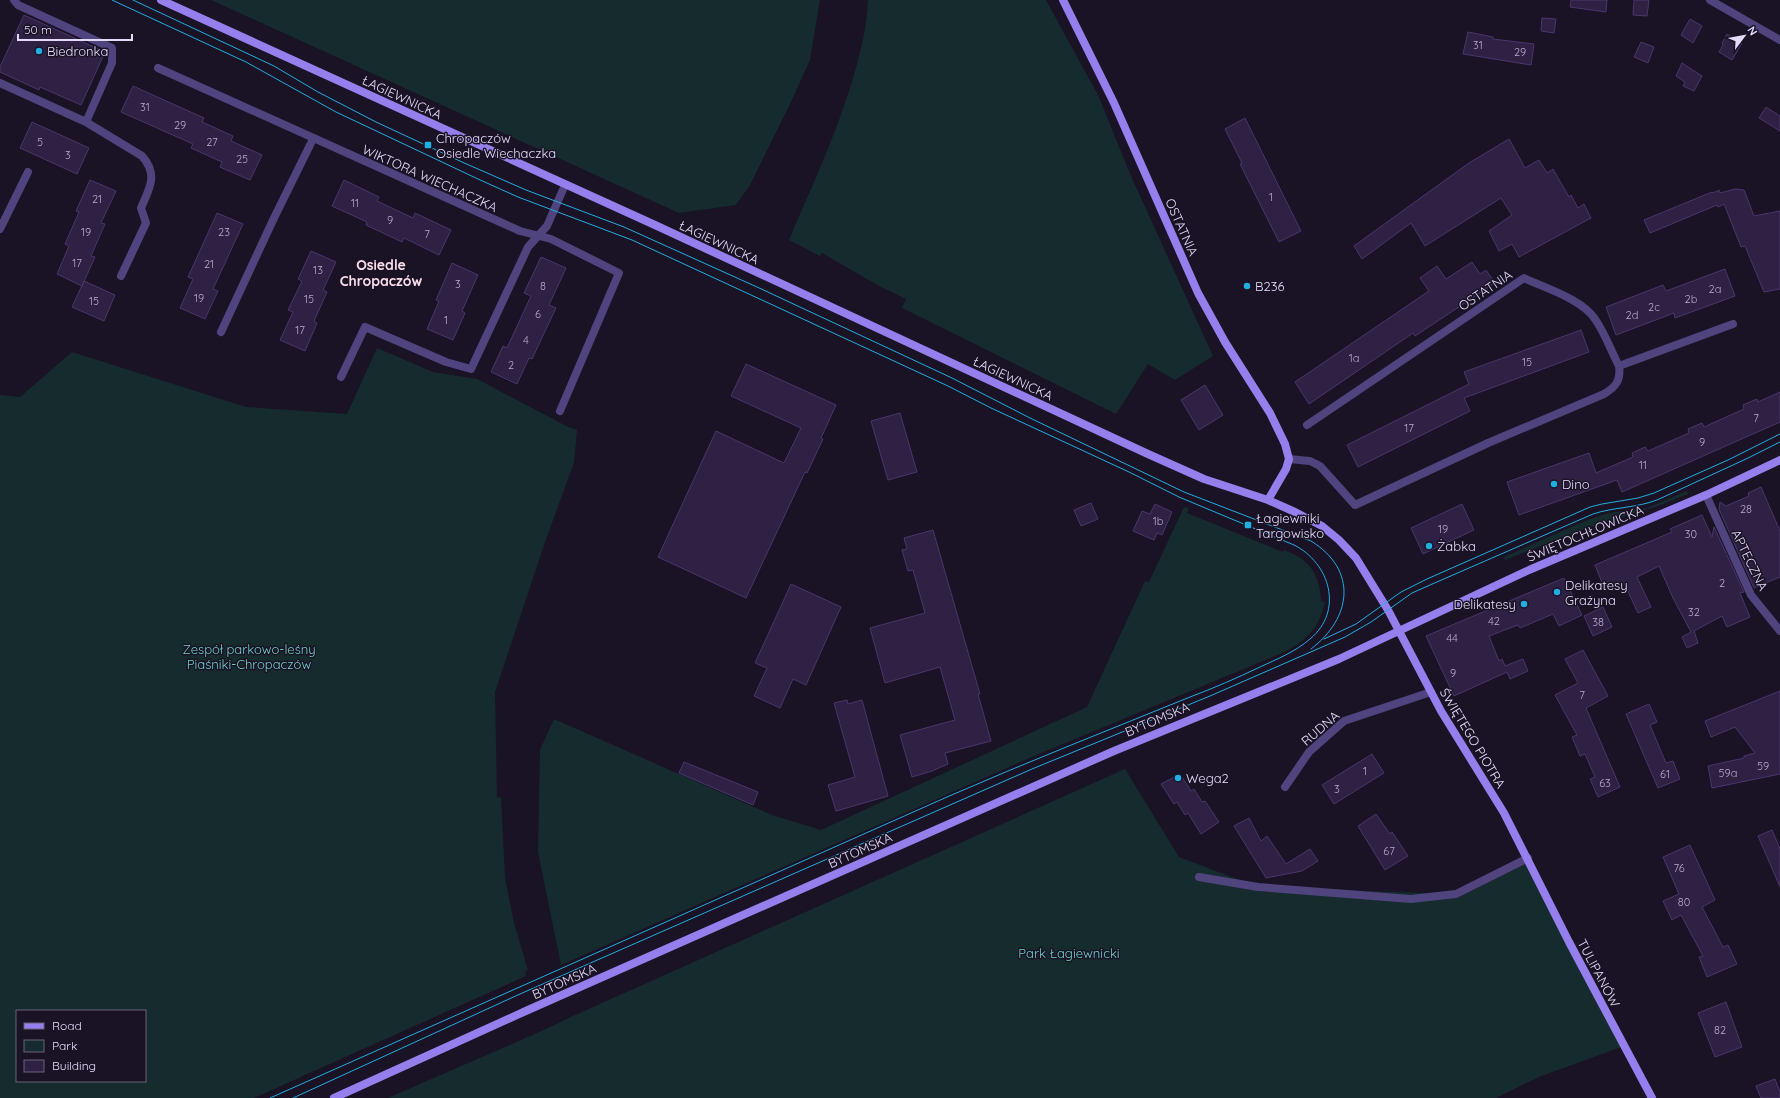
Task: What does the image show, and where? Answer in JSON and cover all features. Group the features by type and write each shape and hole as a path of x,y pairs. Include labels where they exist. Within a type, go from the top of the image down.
{"street":[{"path":"14,0 18,5 112,48 112,63 86,122"},
{"name":"ŁAGIEWNICKA","path":"161,0 655,225 1148,454 1204,478 1268,500"},
{"name":"OSTATNIA","path":"1063,0 1114,103 1198,293 1225,342 1278,427 1286,444 1289,459"},
{"path":"1710,0 1780,40"},
{"name":"WIKTORA WIECHACZKA","path":"158,68 520,231 551,239 620,273 560,411"},
{"path":"0,83 86,122 142,156 146,161 152,174 152,181 141,208 146,223 121,276"},
{"path":"221,332 274,218 313,139"},
{"path":"0,229 28,172"},
{"path":"341,377 364,327 446,362 471,369 528,247 547,226 565,185"},
{"name":"OSTATNIA","path":"1308,425 1524,278 1586,309 1596,319 1619,366"},
{"path":"1399,630 1368,576 1356,558 1340,540 1322,526 1268,500 1286,469 1289,459 1310,461 1320,466 1355,505 1456,457 1604,394 1613,389 1617,382 1620,375 1619,366 1733,324"},
{"name":"ŚWIĘTOCHŁOWICKA","path":"1399,630 1529,570 1706,495 1780,460"},
{"name":"APTECZNA","path":"1706,495 1751,595 1780,631"},
{"name":"ŚWIĘTEGO PIOTRA","path":"1399,630 1431,692 1504,813 1528,858"},
{"name":"BYTOMSKA","path":"334,1098 566,993 1120,748 1310,671 1399,630"},
{"name":"RUDNA","path":"1285,787 1309,752 1344,721 1431,692"},
{"path":"1199,877 1258,887 1411,899 1456,894 1528,858"},
{"name":"TULIPANÓW","path":"1528,858 1569,942 1652,1098"}],"green space":[{"path":"211,0 820,0 810,60 750,185 736,205 679,213"},
{"path":"868,0 1046,0 1098,95 1131,176 1213,356 1175,380 1148,364 1116,414 902,308 906,299 879,286 822,253 820,256 789,240 821,166 849,91 864,34"},
{"name":"Zespół parkowo-leśny Piaśniki-Chropaczów","path":"377,348 433,372 477,379 568,427 577,430 574,463 545,542 495,692 497,797 501,798 505,878 514,923 528,970 525,972 526,976 254,1098 0,1098 0,395 20,397 72,352 246,407 347,414"},
{"path":"1687,491 1688,494 1658,506 1590,527 1505,560 1504,557 1585,521 1608,513 1647,508"},
{"path":"1184,507 1189,508 1187,513 1283,552 1284,550 1293,554 1312,569 1318,583 1321,601 1325,602 1319,620 1305,639 1282,653 1027,759 561,965 538,852 540,750 554,719 772,815 821,830 1087,707 1145,581 1149,582"},
{"name":"Park Łagiewnicki","path":"1125,769 1179,857 1258,887 1448,894 1528,858 1624,1046 1539,1077 1496,1098 388,1098 544,1030"}],"building":[{"path":"1571,0 1607,0 1606,12 1570,7"},
{"path":"1634,0 1649,0 1647,16 1633,15"},
{"path":"24,15 105,52 81,105 40,87 39,90 0,72 0,67"},
{"path":"1542,18 1556,19 1554,33 1541,31"},
{"path":"1690,19 1702,26 1693,43 1681,35"},
{"path":"1468,32 1493,37 1493,39 1534,44 1531,65 1463,54"},
{"path":"1727,34 1742,43 1732,60 1719,52"},
{"path":"1641,42 1654,47 1648,63 1634,57"},
{"path":"1682,63 1702,76 1694,91 1683,86 1685,82 1676,76"},
{"path":"133,86 204,118 202,122 233,136 231,141 262,155 250,180 220,167 222,162 191,148 193,144 121,112"},
{"path":"1766,107 1780,116 1780,131 1759,118"},
{"path":"1245,118 1301,231 1279,242 1240,164 1242,163 1225,129"},
{"path":"32,122 89,148 77,174 20,148"},
{"path":"1509,139 1525,168 1539,160 1547,173 1553,169 1569,197 1571,195 1578,208 1584,204 1591,218 1519,257 1512,244 1499,251 1489,231 1512,215 1501,198 1425,246 1411,223 1362,259 1354,246 1469,163"},
{"path":"90,180 116,191 101,223 105,224 91,256 95,257 82,286 57,274 69,246 65,244 79,212 76,211"},
{"path":"344,180 379,197 377,201 413,218 415,213 451,230 439,255 404,238 402,242 366,225 367,222 332,206"},
{"path":"1735,189 1744,190 1754,216 1780,211 1780,289 1764,292 1745,246 1741,247 1724,204 1718,207 1717,205 1650,233 1644,220 1712,192 1713,193 1719,190 1720,193"},
{"path":"217,213 243,224 213,289 218,291 205,319 180,308 193,279 188,277"},
{"path":"311,251 336,262 323,290 327,292 314,321 317,323 305,351 280,340 293,312 288,310 302,281 298,279"},
{"path":"541,257 566,268 549,305 556,308 532,359 529,358 517,384 491,372 503,346 507,348 531,296 524,293"},
{"path":"1472,262 1480,274 1486,270 1495,283 1415,336 1413,333 1309,404 1295,382 1429,291 1420,278 1437,266 1446,279"},
{"path":"452,263 478,275 462,311 465,313 453,340 427,329 439,301 436,300"},
{"path":"1725,269 1735,296 1675,318 1674,313 1616,335 1606,307 1663,285 1666,291"},
{"path":"84,281 115,295 104,321 72,307"},
{"path":"1581,330 1589,352 1464,398 1470,411 1358,467 1347,445 1469,384 1464,372"},
{"path":"746,364 836,405 821,438 823,439 807,473 805,472 746,598 658,557 716,431 784,463 801,428 731,396"},
{"path":"1205,385 1223,415 1199,430 1181,400"},
{"path":"1780,392 1780,422 1622,492 1617,480 1519,515 1507,482 1589,453 1596,473 1633,457 1632,453 1645,447 1648,451 1689,433 1688,429 1702,423 1704,427 1744,409 1743,405 1757,399 1758,402"},
{"path":"900,413 917,472 888,480 871,421"},
{"path":"1761,487 1780,531 1780,577 1754,588 1719,509 1720,502 1726,506 1749,496 1748,493"},
{"path":"1091,503 1098,519 1081,526 1074,510"},
{"path":"1155,504 1172,512 1162,535 1157,533 1154,540 1133,531 1142,511 1150,514"},
{"path":"1462,504 1474,530 1423,554 1411,528"},
{"path":"1702,515 1712,537 1714,527 1744,592 1740,593 1750,617 1727,627 1722,616 1694,631 1698,643 1687,648 1682,637 1691,632 1673,598 1659,566 1637,577 1651,607 1638,613 1624,583 1605,590 1595,565 1672,532 1670,529"},
{"path":"933,530 980,694 978,694 991,741 945,753 948,764 912,777 900,735 955,720 940,667 885,683 870,628 925,613 913,570 908,571 902,550 907,549 904,538"},
{"path":"1564,578 1582,615 1559,626 1553,614 1520,628 1518,625 1489,636 1499,661 1502,659 1505,666 1523,659 1528,671 1510,679 1507,672 1454,696 1426,636"},
{"path":"791,584 841,607 806,685 793,679 780,708 754,696 767,668 755,663"},
{"path":"1603,607 1612,627 1593,636 1584,616"},
{"path":"1583,650 1608,696 1586,708 1620,787 1598,797 1590,779 1595,777 1585,754 1580,756 1572,737 1577,735 1555,695 1578,683 1565,659"},
{"path":"1780,691 1780,774 1712,788 1708,766 1744,758 1744,756 1755,753 1735,727 1711,737 1705,721"},
{"path":"847,700 848,704 862,700 888,796 836,811 828,785 855,777 834,703"},
{"path":"1649,704 1657,722 1650,725 1666,763 1673,761 1680,779 1658,788 1626,714"},
{"path":"1372,754 1384,773 1334,804 1322,785"},
{"path":"684,762 758,792 753,805 679,773"},
{"path":"1180,774 1191,791 1194,789 1202,802 1205,801 1219,822 1201,834 1188,813 1185,815 1177,802 1174,804 1161,784"},
{"path":"1376,814 1390,834 1392,832 1408,856 1385,870 1358,826"},
{"path":"1249,818 1261,841 1267,836 1286,864 1310,849 1318,861 1302,871 1266,878 1234,826"},
{"path":"1772,830 1780,849 1780,887 1758,836"},
{"path":"1690,845 1715,900 1702,907 1723,947 1728,945 1737,964 1707,977 1699,957 1703,956 1681,915 1672,920 1663,901 1679,894 1663,857"},
{"path":"1726,1002 1742,1047 1715,1057 1698,1013"},
{"path":"1775,1079 1780,1092 1780,1098 1761,1098 1756,1086"}],"tram line":[{"path":"112,0 246,62 336,112 478,179 518,197 632,240 948,386 991,408 1129,472 1179,497 1294,545 1306,553 1316,563 1324,575 1328,588 1329,602 1327,615 1321,628 1304,644 1279,658 1217,686 947,797 270,1098"},
{"path":"133,0 274,66 318,92 376,122 462,162 526,190 624,227 757,287 952,378 1030,418 1184,492 1311,541 1326,553 1337,566 1342,580 1344,594 1341,609 1335,623 1325,637 1311,649"},
{"path":"1324,639 1356,624 1401,592 1427,579 1590,507 1638,498 1654,493 1728,460 1780,434"},
{"path":"293,1098 520,994 1032,769 1210,696 1345,637 1371,622 1412,593 1430,585 1593,514 1641,505 1657,500 1780,442"}],"place":[{"name":"Biedronka","path":"39,51"},
{"name":"Chropaczów Osiedle Wiechaczka","path":"428,145"},
{"name":"B236","path":"1247,286"},
{"name":"Dino","path":"1554,484"},
{"name":"Łagiewniki Targowisko","path":"1248,525"},
{"name":"Żabka","path":"1429,546"},
{"name":"Delikatesy Grażyna","path":"1557,592"},
{"name":"Delikatesy","path":"1524,604"},
{"name":"Wega2","path":"1178,778"}],"district":[{"name":"Osiedle Chropaczów","path":"381,274"}]}
